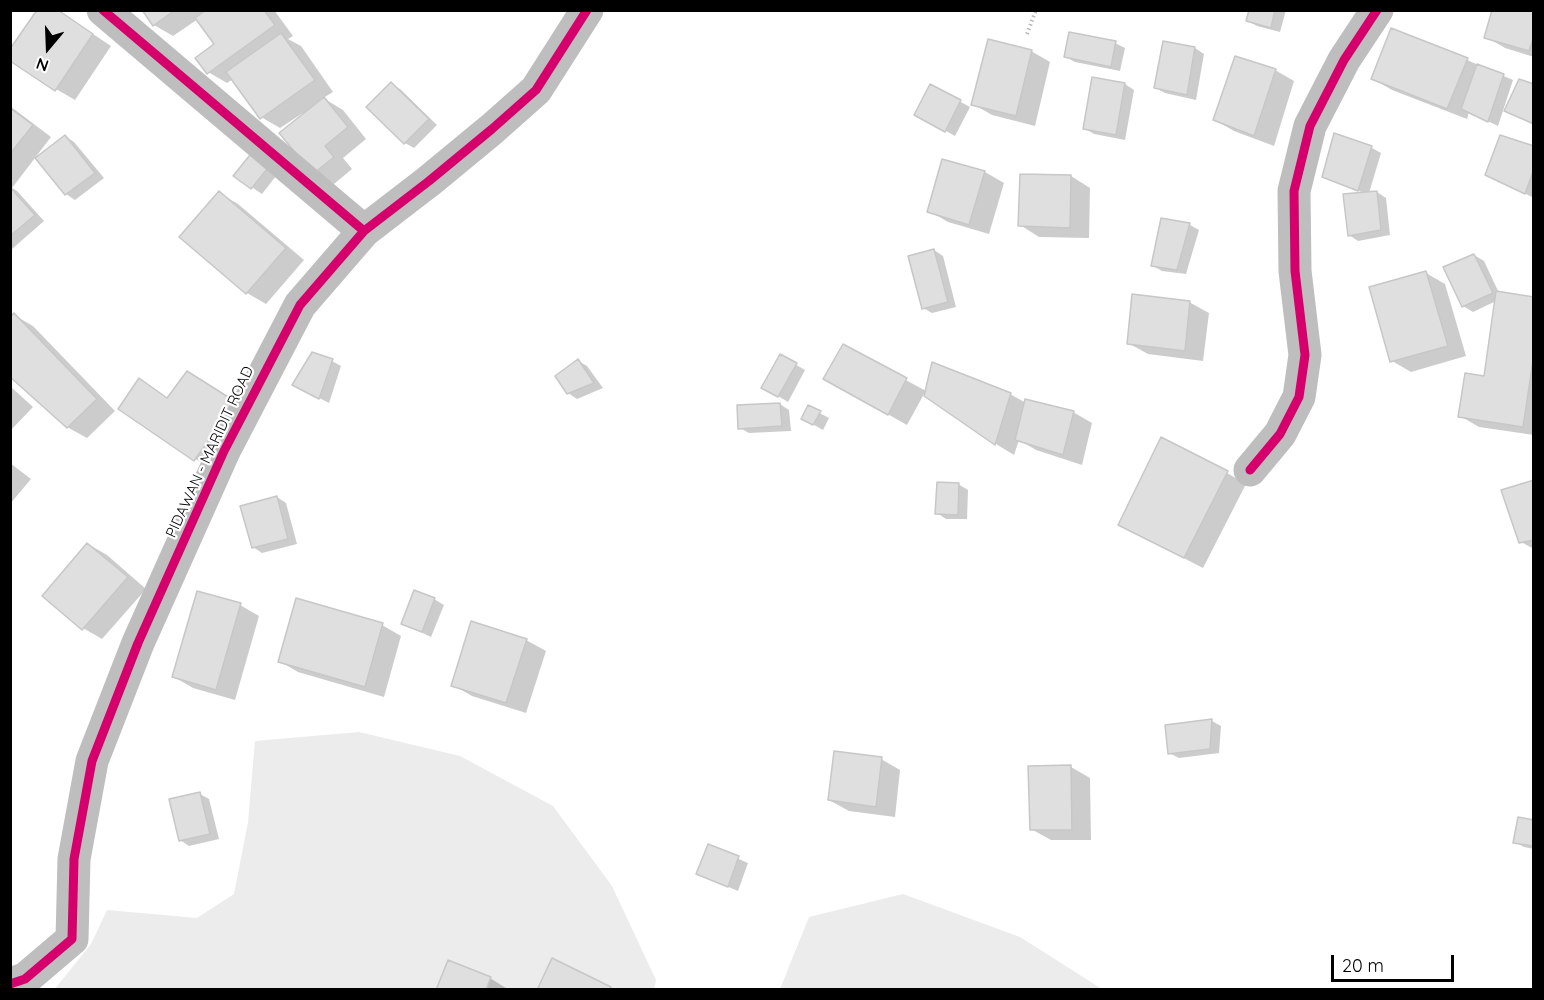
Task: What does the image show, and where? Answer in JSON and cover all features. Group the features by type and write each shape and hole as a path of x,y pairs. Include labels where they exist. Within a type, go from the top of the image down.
{"street":[{"path":"103,10 364,231"},
{"name":"PIDAWAN - MARIDIT ROAD","path":"10,984 25,979 72,939 74,859 92,761 138,643 224,451 300,305 364,231 474,144 536,90 587,10"},
{"path":"1250,470 1280,434 1299,397 1305,355 1295,271 1294,191 1310,126 1344,60 1377,10"}],"path":[{"path":"1027,34 1036,10"}],"shaded area":[{"path":"359,732 460,756 553,806 612,886 656,980 654,990 54,990 91,944 107,910 197,918 234,894 248,822 255,741"},
{"path":"903,894 1020,937 1102,989 780,989 809,917"}],"building":[{"path":"37,10 58,10 93,34 55,91 10,61 10,49"},
{"path":"142,10 175,10 153,26"},
{"path":"206,10 264,10 275,25 207,74 195,58 214,44 195,18"},
{"path":"1249,10 1275,10 1271,28 1246,21"},
{"path":"1492,10 1534,10 1534,36 1529,51 1484,38"},
{"path":"1391,28 1468,58 1447,109 1371,79"},
{"path":"1069,32 1116,41 1111,67 1064,57"},
{"path":"281,33 315,80 260,119 226,72"},
{"path":"988,39 1032,50 1016,116 971,105"},
{"path":"1163,41 1195,47 1187,95 1154,88"},
{"path":"1235,56 1276,69 1254,136 1213,120"},
{"path":"1477,64 1504,74 1488,122 1461,109"},
{"path":"1092,77 1125,83 1116,135 1083,129"},
{"path":"1519,79 1534,84 1534,124 1504,111"},
{"path":"391,82 429,119 404,144 366,107"},
{"path":"930,84 961,100 945,132 914,115"},
{"path":"324,97 348,127 325,146 334,157 313,174 279,133"},
{"path":"10,108 33,125 10,154"},
{"path":"1334,133 1372,146 1358,191 1322,177"},
{"path":"65,135 95,173 65,195 35,158"},
{"path":"1500,135 1534,146 1534,169 1525,194 1485,175"},
{"path":"254,150 271,164 251,189 233,176"},
{"path":"942,159 985,171 969,225 927,212"},
{"path":"1020,174 1071,175 1070,228 1018,226"},
{"path":"10,187 35,215 10,236"},
{"path":"219,191 286,248 246,294 179,237"},
{"path":"1377,191 1381,230 1348,236 1343,194"},
{"path":"1161,218 1190,223 1177,270 1151,266"},
{"path":"934,249 948,302 922,309 908,256"},
{"path":"1474,254 1493,293 1462,307 1443,267"},
{"path":"1426,271 1448,346 1390,362 1369,287"},
{"path":"1496,291 1534,297 1534,354 1523,427 1458,417 1465,373 1484,376"},
{"path":"1132,294 1190,301 1185,351 1127,344"},
{"path":"14,313 97,399 67,428 10,377 10,317"},
{"path":"843,344 907,378 888,415 823,379"},
{"path":"312,352 333,359 319,399 292,385"},
{"path":"780,354 797,363 778,397 761,388"},
{"path":"578,359 594,383 567,394 555,376"},
{"path":"932,362 1011,393 995,445 924,396"},
{"path":"187,371 236,402 194,461 118,409 139,378 167,398"},
{"path":"1025,399 1074,411 1063,455 1015,440"},
{"path":"780,403 782,426 738,429 737,405"},
{"path":"808,405 821,411 813,425 801,419"},
{"path":"1161,437 1228,471 1184,558 1118,525"},
{"path":"1534,480 1534,540 1519,543 1501,490"},
{"path":"937,482 959,483 958,515 935,514"},
{"path":"277,496 288,539 252,548 240,506"},
{"path":"87,543 128,577 82,630 42,596"},
{"path":"414,590 435,598 422,632 401,624"},
{"path":"197,591 241,603 216,690 172,677"},
{"path":"296,598 383,623 365,687 278,662"},
{"path":"471,621 527,639 506,703 451,686"},
{"path":"1212,719 1210,749 1168,754 1165,725"},
{"path":"834,751 882,757 876,807 828,800"},
{"path":"1071,765 1072,830 1030,830 1028,766"},
{"path":"200,792 210,834 179,841 169,799"},
{"path":"1518,817 1534,820 1533,846 1513,843"},
{"path":"708,844 739,856 728,887 696,874"},
{"path":"552,958 611,987 610,990 537,990"},
{"path":"448,960 491,977 486,990 436,990"}],"cycle path":[{"path":"103,10 364,231"},
{"path":"10,984 25,979 72,939 74,859 92,761 138,643 224,451 300,305 364,231 429,181 536,90 587,10"},
{"path":"1250,470 1280,434 1299,397 1305,355 1295,271 1294,191 1310,126 1344,60 1377,10"}]}
